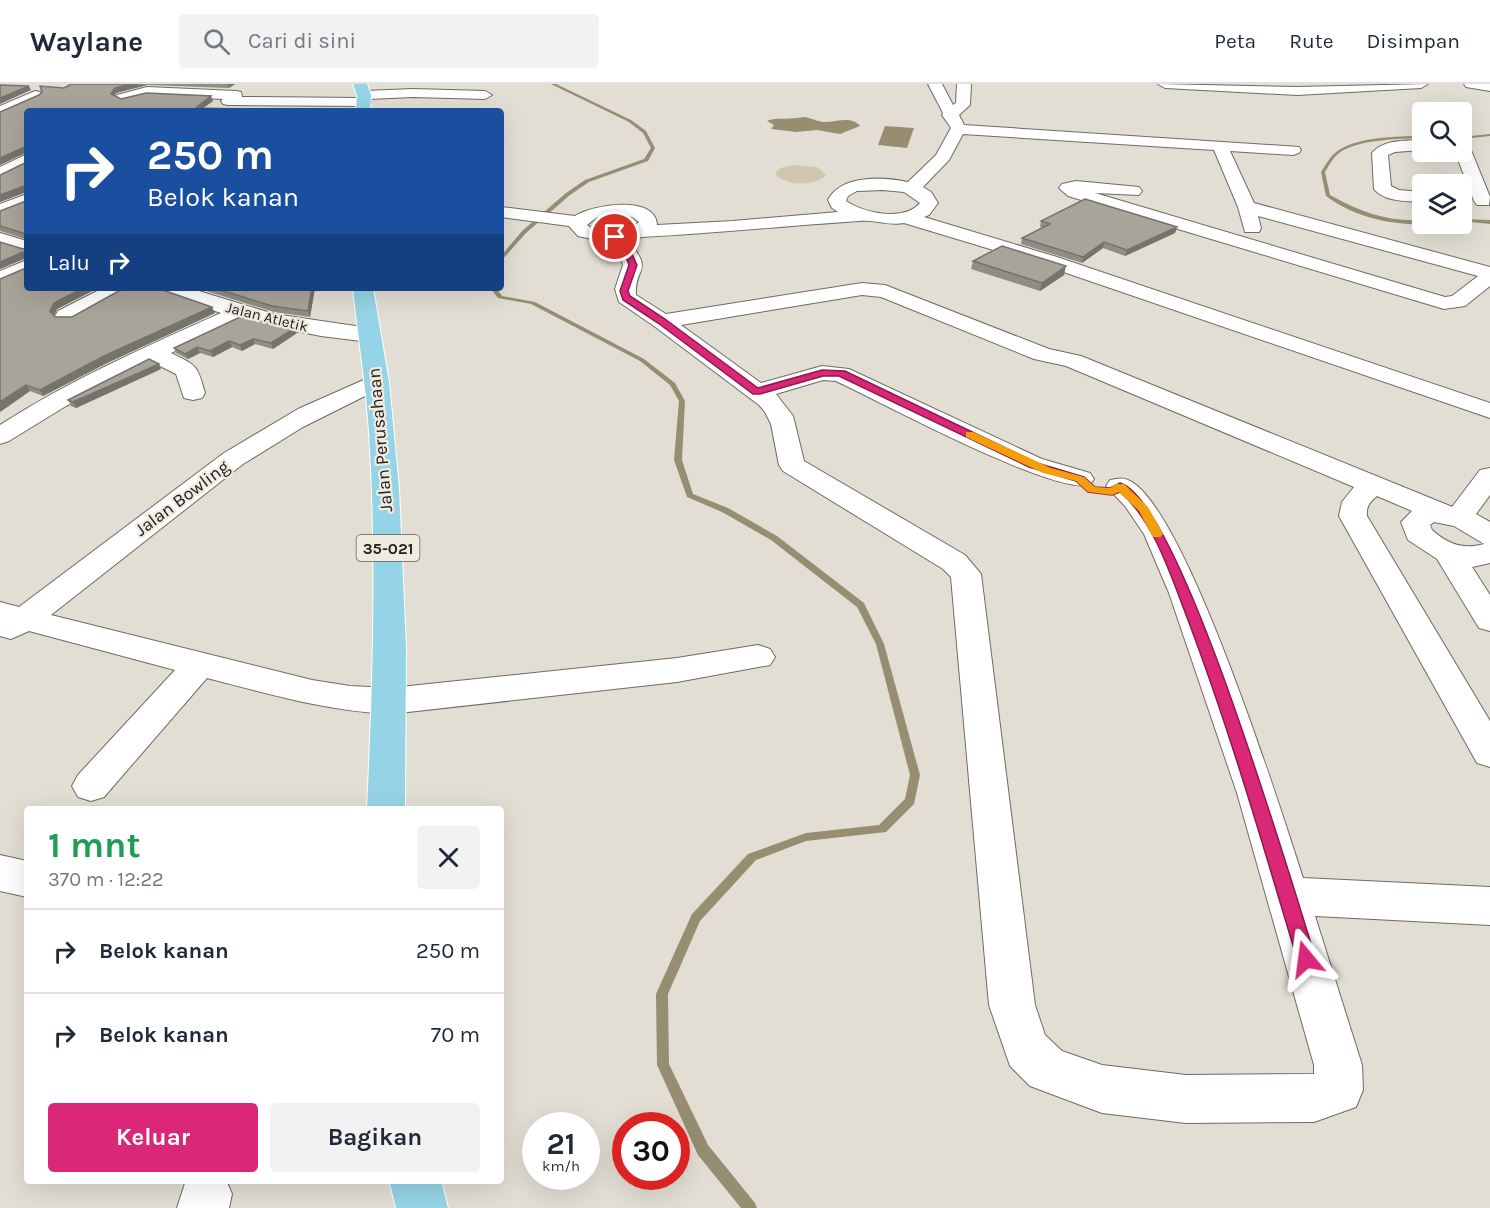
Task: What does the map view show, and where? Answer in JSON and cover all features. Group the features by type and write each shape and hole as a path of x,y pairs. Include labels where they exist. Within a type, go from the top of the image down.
{"main road":[{"name":"Jalan Perusahaan","path":"363,291 376,381 390,570 390,701 386,806"},
{"path":"416,1184 422,1208"}],"street":[{"path":"212,108 232,98 248,84"},
{"path":"935,84 959,129"},
{"path":"950,115 963,105 964,84"},
{"path":"1165,84 1297,91 1421,84"},
{"path":"1471,84 1490,87"},
{"path":"117,106 147,91 232,98 362,98 413,93 485,95"},
{"path":"0,112 35,95"},
{"path":"911,189 943,157 954,132 959,129 1293,150"},
{"path":"1125,140 1133,191 1139,211"},
{"path":"1220,146 1247,207 1257,246"},
{"path":"1412,146 1392,147 1380,153 1383,189 1396,195 1412,196"},
{"path":"1468,162 1486,201"},
{"path":"838,204 840,193 858,186 885,184 911,189 927,198 929,203 927,208"},
{"path":"1133,191 1076,186 1068,188 1074,192 1447,303 1458,302 1490,274"},
{"path":"0,210 24,200"},
{"path":"570,220 582,231 615,237 643,224 838,204 860,215"},
{"path":"1247,207 1490,274"},
{"path":"643,224 733,227 860,215 884,218 904,217 927,208 1188,290 1490,392"},
{"path":"504,212 570,220 591,213 615,209 637,212 643,224"},
{"path":"904,217 1050,261 1490,411"},
{"path":"1277,252 1315,225"},
{"path":"615,237 633,265 624,294 634,304 662,321 757,392 772,402 785,424 792,465 954,562 966,574 1012,1005 1027,1050 1047,1069 1102,1089 1186,1099 1314,1098 1339,1090 1338,1065 1288,896 1228,707 1176,573 1144,509 1120,486 1112,492 1099,492 1086,487 1080,479 1033,465 841,374 822,373 757,392"},
{"path":"0,239 24,246"},
{"path":"0,278 24,267"},
{"path":"662,321 821,295 878,289 894,293 1041,354 1058,369 1368,490 1476,529"},
{"path":"66,316 113,291"},
{"name":"Jalan Atletik","path":"177,291 241,312 308,328 369,335"},
{"path":"0,436 51,404 241,312"},
{"path":"153,353 187,370 193,393"},
{"name":"Jalan Bowling","path":"8,622 259,442 317,409 376,381"},
{"path":"1368,490 1415,522 1418,534 1425,541 1448,553 1474,557 1476,529 1490,476"},
{"path":"1368,490 1353,508 1353,516 1490,753"},
{"path":"1415,522 1420,516 1430,514 1476,529"},
{"path":"1448,553 1490,620"},
{"path":"8,622 200,664 312,693 350,699 390,701 677,669 758,657"},
{"path":"91,786 200,664"},
{"path":"0,873 24,878"},
{"path":"1288,896 1490,906"}],"shaded area":[{"path":"804,117 823,122 852,121 860,126 840,134 817,130 796,132 771,129 774,125 767,121"},
{"path":"885,126 914,128 907,148 878,145"},
{"path":"794,165 817,167 826,175 815,182 800,184 786,181 775,174 780,168"}],"building":[{"path":"71,84 131,84 115,88 111,94 121,99 146,93 211,96 196,108 24,108 24,147 0,158 0,112 39,95 42,92 40,86 64,88"},
{"path":"0,85 29,86 0,98"},
{"path":"24,163 24,186 0,195 0,175"},
{"path":"1085,199 1177,227 1127,250 1104,242 1083,257 1022,238 1050,224 1041,221"},
{"path":"24,202 24,233 0,226 0,211"},
{"path":"0,242 23,249 24,253 0,262"},
{"path":"1002,246 1066,266 1042,283 973,261"},
{"path":"24,269 24,291 77,291 54,303 50,311 55,317 72,317 119,291 166,291 212,307 104,356 40,390 26,385 0,402 0,279"},
{"path":"224,291 311,291 308,311 272,306"},
{"path":"240,317 295,328 271,343 253,339 240,345 229,341 210,351 197,347 185,354 174,348"},
{"path":"149,359 159,364 73,402 68,400"}],"waterway":[{"path":"504,255 524,232 568,194 587,181 646,160 653,148 645,132 630,121 553,84"},
{"path":"1472,137 1490,135"},
{"path":"1412,138 1353,145 1337,153 1323,172 1328,196 1373,217 1412,223"},
{"path":"1472,221 1490,222"},
{"path":"495,291 500,297 533,303 642,360 673,384 682,401 678,460 690,495 725,510 774,538 861,605 880,644 915,775 910,801 882,829 806,837 752,857 696,918 662,994 663,1065 703,1150 750,1208"}],"slow traffic":[{"path":"970,435 1047,471 1080,479 1086,487 1092,490 1112,492 1120,486 1144,509 1157,534"}],"route":[{"path":"615,237 633,265 624,291 626,298 662,321 757,392 822,373 846,375 1033,465 1080,479 1086,487 1092,490 1112,492 1120,486 1131,495 1144,509 1176,573 1228,707 1306,959"}]}
